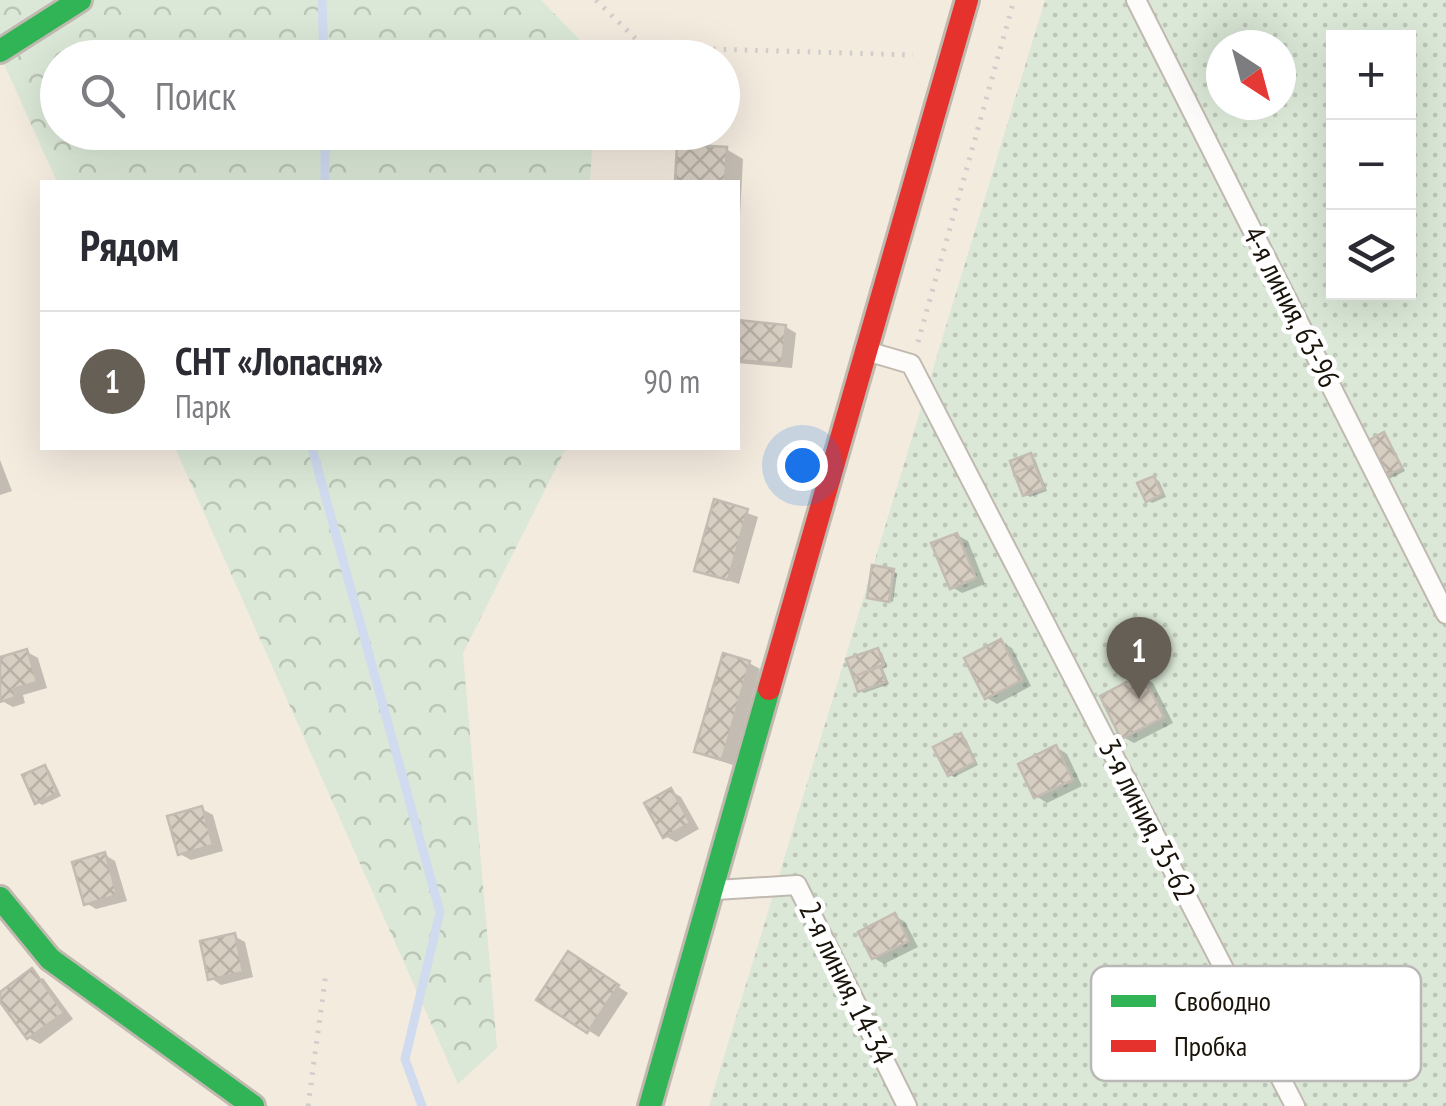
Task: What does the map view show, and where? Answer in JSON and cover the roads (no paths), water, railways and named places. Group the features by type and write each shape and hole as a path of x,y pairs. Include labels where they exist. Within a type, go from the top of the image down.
{"street":[{"path":"0,51 80,0"},
{"path":"650,1106 967,0"},
{"path":"0,898 50,959 253,1106"}],"lane":[{"name":"4-я линия, 63-96","path":"1136,0 1446,614"},
{"name":"3-я линия, 35-62","path":"865,350 912,364 1223,966"},
{"name":"2-я линия, 14-34","path":"710,890 797,884 907,1106"},
{"name":"3-я линия, 35-62","path":"1282,1081 1295,1106"}],"waterway":[{"path":"322,0 323,40"},
{"path":"325,150 325,180"},
{"path":"313,450 440,912 405,1059 422,1106"}],"place":[{"name":"СНТ «Лопасня»","path":"1139,699"}]}
